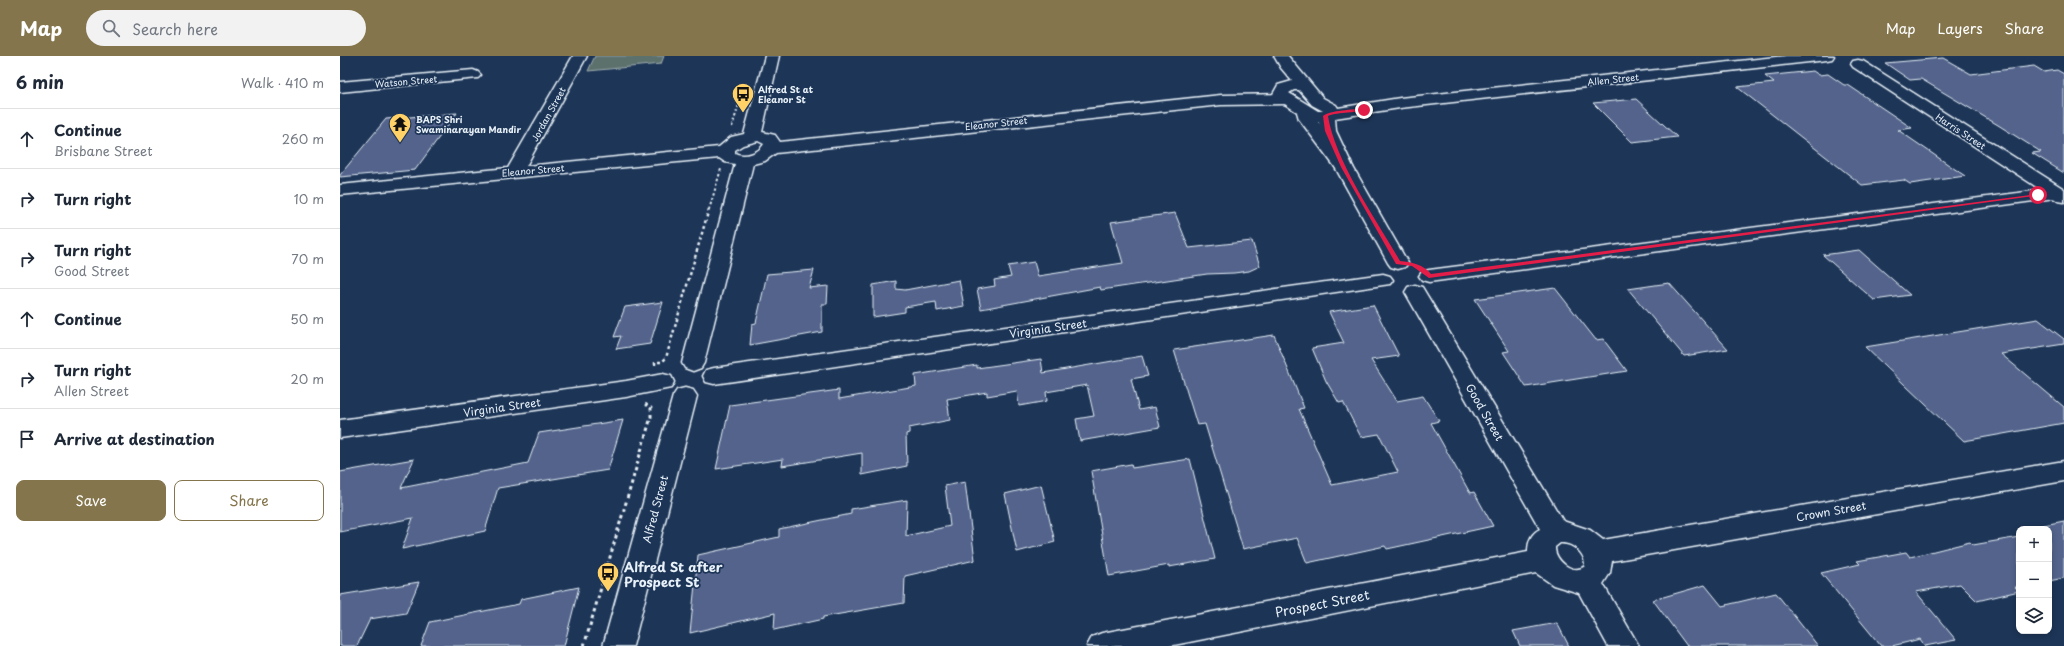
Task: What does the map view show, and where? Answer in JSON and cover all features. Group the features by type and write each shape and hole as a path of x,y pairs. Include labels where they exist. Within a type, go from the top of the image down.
{"street":[{"name":"Jordan Street","path":"515,171 580,56"},
{"path":"752,137 772,56"},
{"name":"Harris Street","path":"1827,56 1853,61 2061,195"},
{"name":"Allen Street","path":"1305,112 1318,117 1326,111 1344,113 1400,103 1827,56"},
{"path":"1284,61 1326,111 1328,131 1344,167 1398,263"},
{"path":"1284,61 1286,91 1305,112 1307,119 1319,132 1344,167"},
{"name":"Watson Street","path":"340,87 473,75"},
{"name":"Eleanor Street","path":"772,148 1221,100 1286,91 1298,85 1307,88"},
{"path":"752,137 769,139 773,144 772,148 759,157 745,160 729,157 724,158 727,148 737,141 752,137"},
{"name":"Eleanor Street","path":"340,190 515,171 724,158"},
{"path":"693,363 745,160"},
{"path":"1422,284 1426,271 1413,264 1398,263 1387,267 1382,275 1386,284 1399,291 1422,284 2061,195"},
{"name":"Virginia Street","path":"714,376 1383,280"},
{"name":"Good Street","path":"1422,284 1556,533"},
{"path":"693,363 706,363 713,369 714,376 709,384 702,389 685,396 666,392 659,372 666,377 677,368 693,363"},
{"name":"Virginia Street","path":"340,429 626,389 659,372"},
{"name":"Alfred Street","path":"618,646 685,396"},
{"name":"Crown Street","path":"1598,552 2064,471"},
{"path":"1556,533 1575,534 1592,544 1598,552 1600,558 1599,569 1592,577 1586,580 1577,581 1557,574 1549,568 1543,560 1541,546 1543,540 1556,533"},
{"name":"Prospect Street","path":"1102,646 1543,560"},
{"path":"1586,580 1624,646"}],"path":[{"path":"730,134 745,85"},
{"path":"659,372 662,362 666,358 724,158"},
{"path":"584,646 651,417 651,408 644,402"}],"green space":[{"path":"595,56 664,56 661,64 588,71"}],"building":[{"path":"1943,58 1971,74 2034,66 2044,72 2057,70 2064,74 2064,173 2032,153 2041,152 1998,125 1921,79 1910,80 1885,63"},
{"path":"1813,71 1819,75 1828,74 1844,85 1848,85 1912,128 1898,130 1965,176 1910,184 1904,180 1862,185 1737,87 1774,83 1765,76"},
{"path":"1636,99 1677,137 1632,142 1593,103"},
{"name":"BAPS Shri Swaminarayan Mandir","path":"457,113 415,170 340,177 340,175 386,119"},
{"path":"1175,213 1189,248 1252,241 1260,266 1249,271 1234,273 1207,274 1101,290 1100,287 981,309 977,289 995,286 994,280 1011,277 1008,266 1034,262 1038,276 1123,263 1111,222"},
{"path":"1859,250 1910,295 1874,300 1823,255"},
{"path":"814,270 809,288 828,286 827,304 822,304 822,332 750,345 752,324 756,323 767,274"},
{"path":"959,280 964,306 937,311 936,302 905,307 905,312 873,317 873,285 896,281 896,289 905,290"},
{"path":"1669,283 1728,349 1684,356 1628,289"},
{"path":"1555,288 1596,340 1603,339 1627,371 1526,387 1503,352 1509,351 1475,299"},
{"path":"663,302 650,344 616,349 621,336 614,337 625,307"},
{"path":"1373,305 1399,356 1371,360 1397,401 1423,396 1439,421 1431,423 1470,493 1474,492 1493,526 1387,549 1385,546 1307,563 1297,538 1243,549 1205,424 1197,425 1174,350 1274,335 1304,408 1299,409 1332,485 1398,472 1379,434 1361,437 1343,402 1339,403 1326,381 1312,348 1344,343 1329,312"},
{"path":"2038,319 2064,339 2064,344 2001,354 2064,407 2064,423 1964,441 1865,347"},
{"path":"1142,356 1148,376 1131,379 1139,410 1155,407 1160,427 1080,441 1076,419 1094,416 1087,385 1046,392 1047,401 1019,406 1017,391 987,396 987,392 947,399 950,420 909,428 909,433 906,434 907,466 862,475 862,453 782,466 783,459 716,469 730,405 839,390 839,399 916,386 915,375 977,365 977,368 1041,359 1043,373"},
{"path":"623,420 608,470 498,488 485,531 402,549 413,518 340,532 340,472 414,459 401,488 528,463 539,433"},
{"path":"1190,459 1215,559 1169,567 1169,565 1109,576 1091,471 1131,464 1132,468"},
{"path":"965,482 975,560 905,576 904,603 823,617 823,619 774,630 775,613 690,633 698,555 779,537 779,529 851,514 851,509 907,500 906,536 950,526 945,486"},
{"path":"1041,485 1055,542 1017,552 1005,494"},
{"path":"2064,521 2064,578 2052,580 2052,526 2039,526"},
{"path":"2016,538 2016,592 1977,601 1960,584 1916,592 1956,640 1925,646 1920,639 1892,646 1881,646 1821,573 1860,564 1857,561 1906,552 1910,557 1970,542 1973,545"},
{"path":"419,582 406,613 370,619 357,646 340,646 340,595"},
{"path":"1705,585 1722,606 1776,593 1818,646 1687,646 1653,600"},
{"path":"579,587 564,646 421,646 430,622 519,604 521,599"},
{"path":"1557,623 1569,646 1520,646 1513,631"}],"place":[{"name":"Alfred St at Eleanor St","path":"743,114"},
{"name":"BAPS Shri Swaminarayan Mandir","path":"400,144"},
{"name":"Alfred St after Prospect St","path":"608,592"}],"route":[{"path":"1364,110 1331,113 1326,116 1328,131 1344,167 1398,263 1413,264 1426,271 1429,276 2038,195"}]}
